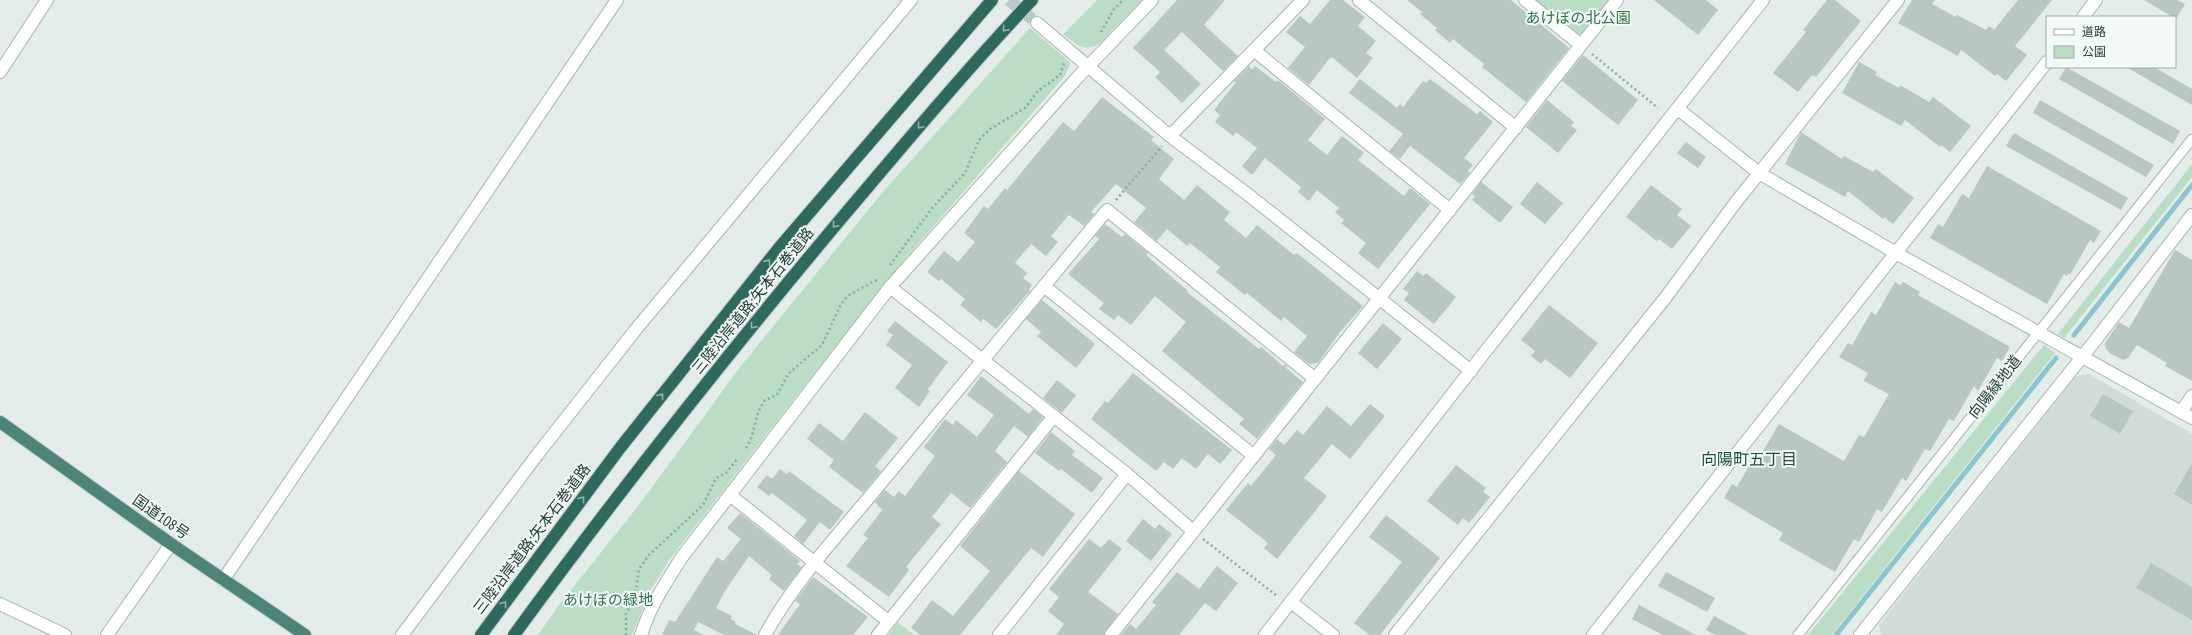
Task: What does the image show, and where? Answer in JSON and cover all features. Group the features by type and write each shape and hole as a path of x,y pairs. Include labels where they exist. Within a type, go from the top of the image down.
{"highway":[{"name":"三陸沿岸道路;矢本石巻道路","path":"481,635 620,448 779,248 992,0"},
{"name":"三陸沿岸道路;矢本石巻道路","path":"514,635 643,465 797,271 896,153 1032,0"},
{"name":"国道108号","path":"0,422 171,544 304,635"}],"street":[{"path":"0,72 48,0"},
{"path":"224,580 617,0"},
{"path":"402,635 537,455 637,328 911,0"},
{"path":"641,635 647,616 661,590 682,557 890,287 1088,66 1152,0"},
{"path":"1170,136 1254,52 1303,0"},
{"path":"1359,0 1516,128"},
{"path":"1525,0 1581,45"},
{"path":"1111,635 1254,456 1314,378 1516,128 1617,0"},
{"path":"1265,635 1763,0"},
{"path":"1395,635 1666,297 1759,173 1898,0"},
{"path":"2084,16 2096,0"},
{"path":"1037,23 1170,136 1246,193 1471,371"},
{"path":"1254,52 1450,210"},
{"path":"1593,635 2046,63"},
{"path":"1678,108 1759,173 1896,253 2039,331 2082,357 2187,415 2192,396"},
{"path":"766,635 777,613 816,564 982,359 1107,210 1314,378"},
{"path":"1860,635 2082,357 2192,215"},
{"path":"1044,286 1254,456"},
{"path":"890,287 1127,474 1193,531"},
{"path":"878,635 1054,416"},
{"path":"999,635 1127,474"},
{"path":"730,495 888,622"},
{"path":"107,635 171,544"},
{"path":"1291,602 1333,635"},
{"path":"0,604 65,635"}],"lane":[{"name":"向陽緑地道","path":"1798,635 2192,139"}],"path":[{"path":"1581,45 1658,108"},
{"path":"1107,210 1170,136"},
{"path":"1193,531 1276,595"}],"shaded area":[{"path":"2089,374 2192,434 2192,635 1881,635 1879,625 2076,376"}],"green space":[{"path":"1097,0 1142,0 1099,44 1089,48 1080,46 1063,34"},
{"name":"あけぼの北公園","path":"1525,0 1617,0 1581,45"},
{"name":"あけぼの緑地","path":"1030,28 1069,61 1070,65 1064,77 904,260 670,559 650,591 632,635 538,635 559,605 639,505 740,367 882,193"},
{"path":"2192,164 2192,177 2064,338 2058,334"},
{"path":"2044,345 2055,353 1832,635 1808,635"},
{"path":"898,622 914,635 888,635"}],"building":[{"path":"1177,0 1225,0 1204,25 1238,56 1223,71 1182,32 1164,50 1201,84 1182,103 1155,77 1160,72 1133,48"},
{"path":"1330,0 1343,0 1365,17 1358,26 1376,41 1366,53 1373,58 1357,78 1333,58 1330,58 1309,85 1288,68 1305,47 1286,32 1300,16 1310,24"},
{"path":"1407,0 1511,0 1569,48 1526,102 1482,67 1484,64 1453,39 1450,43 1435,30 1437,28 1420,14 1422,12"},
{"path":"1654,0 1706,0 1718,10 1698,35"},
{"path":"1827,0 1835,0 1861,21 1816,77 1812,75 1798,92 1773,73 1806,32 1803,30"},
{"path":"1912,0 1935,0 1932,4 1956,17 1957,15 1986,30 1989,26 1994,30 2018,0 2052,0 2015,46 2027,55 2006,81 1997,74 1995,76 1961,50 1958,56 1898,23"},
{"path":"2144,0 2177,0 2185,4 2176,19 2176,16 2171,16"},
{"path":"1583,55 1638,100 1618,125 1562,81"},
{"path":"1859,62 1877,72 1875,75 1899,88 1900,85 1929,102 1933,97 1971,126 1950,152 1941,145 1940,147 1905,120 1901,126 1842,93"},
{"path":"1249,66 1252,70 1255,66 1276,82 1278,80 1325,119 1308,140 1327,155 1342,136 1364,153 1358,160 1404,196 1410,188 1430,204 1378,269 1358,253 1366,243 1341,223 1344,220 1335,212 1339,208 1317,190 1309,201 1298,192 1301,187 1265,158 1252,175 1242,166 1257,148 1236,132 1233,136 1215,122 1220,115 1214,110 1236,82 1234,81"},
{"path":"2065,68 2068,68 2180,131 2173,144 2059,79"},
{"path":"2128,68 2156,68 2192,89 2192,105"},
{"path":"1360,79 1397,108 1400,104 1403,107 1423,81 1426,83 1430,79 1477,114 1480,111 1493,122 1464,158 1473,165 1468,171 1470,173 1460,184 1410,146 1400,159 1389,151 1403,134 1349,93"},
{"path":"1102,97 1154,137 1151,140 1174,159 1159,179 1184,200 1197,185 1230,212 1224,220 1246,238 1257,225 1294,255 1297,253 1363,306 1340,332 1318,363 1309,364 1294,352 1307,336 1284,317 1281,321 1247,293 1245,295 1216,272 1220,267 1190,243 1187,246 1167,229 1157,241 1134,222 1146,208 1116,184 1091,212 1094,214 1084,226 1069,215 1051,236 1058,242 1046,256 1031,244 1015,263 1027,273 1023,278 1032,285 1029,290 1030,291 996,329 983,319 981,322 960,305 965,299 941,279 939,281 927,272 944,251 958,262 975,242 964,233 984,206 988,209 1005,188 1007,190 1063,122 1074,131"},
{"path":"1547,100 1574,122 1571,126 1577,130 1558,153 1526,127"},
{"path":"2040,100 2154,165 2146,177 2033,113"},
{"path":"1801,132 1842,159 1844,156 1873,172 1876,169 1914,198 1893,224 1884,217 1883,219 1848,191 1845,197 1785,164"},
{"path":"2014,133 2128,198 2121,210 2006,146"},
{"path":"1686,142 1706,157 1698,168 1677,153"},
{"path":"1987,166 2101,231 2094,243 2090,240 2070,275 2069,273 2067,276 2064,274 2047,304 1930,238 1938,224 1943,227 1962,194 1969,198"},
{"path":"1481,182 1513,207 1500,223 1472,200 1475,196 1472,194"},
{"path":"1537,182 1563,203 1545,224 1520,204"},
{"path":"1651,185 1682,209 1677,215 1691,226 1672,249 1659,239 1657,241 1626,217"},
{"path":"1105,224 1122,237 1125,234 1148,253 1146,255 1188,291 1187,292 1259,349 1261,347 1283,366 1285,364 1288,367 1285,367 1303,382 1257,439 1239,424 1244,419 1162,351 1186,322 1155,296 1131,325 1118,315 1114,320 1099,309 1104,303 1068,274 1099,239 1095,236"},
{"path":"2175,250 2192,260 2192,381 2165,366 2167,363 2137,345 2128,358 2123,360 2111,354 2106,349 2105,343 2119,322 2129,328"},
{"path":"1417,271 1423,276 1426,273 1456,297 1434,324 1404,300 1409,293 1403,289"},
{"path":"1895,282 1900,285 1903,282 1920,292 1918,295 2010,347 2002,361 1997,358 1978,391 1974,386 1954,421 1949,419 1930,451 1925,449 1906,481 1902,478 1882,512 1877,509 1859,542 1854,539 1835,572 1779,540 1783,533 1724,498 1732,484 1737,487 1756,454 1760,456 1779,424 1844,461 1859,435 1864,437 1889,394 1864,381 1868,373 1839,357 1848,343 1852,345 1871,312 1876,315"},
{"path":"1042,300 1095,344 1076,368 1037,336 1041,332 1026,319"},
{"path":"1549,305 1598,343 1570,378 1545,359 1541,364 1531,356 1535,351 1521,340"},
{"path":"895,321 948,362 928,389 930,391 919,407 895,388 912,365 886,345 893,335 887,331"},
{"path":"1383,323 1402,339 1377,369 1358,353"},
{"path":"1133,373 1232,450 1220,464 1208,454 1196,469 1182,458 1173,469 1164,462 1156,471 1091,419 1105,401 1108,403"},
{"path":"981,376 1029,414 1033,409 1043,417 1028,437 1014,426 995,451 1007,462 970,508 951,493 932,517 941,524 906,567 909,570 889,597 846,566 868,538 863,535 882,510 875,502 885,490 894,497 899,491 905,496 935,456 924,447 945,419 953,425 956,420 977,437 994,415 967,395"},
{"path":"1057,380 1076,395 1062,413 1043,398"},
{"path":"2103,394 2133,411 2120,434 2090,416"},
{"path":"1370,404 1385,416 1350,459 1332,444 1304,478 1327,496 1277,559 1264,548 1268,543 1226,510 1248,483 1251,486 1276,455 1269,449 1277,439 1284,445 1297,430 1303,435 1327,406 1351,426"},
{"path":"865,412 898,438 875,466 881,471 863,493 829,467 834,460 807,439 819,423 843,441"},
{"path":"1051,432 1075,451 1072,455 1103,478 1092,493 1061,469 1059,471 1035,453"},
{"path":"2192,463 2192,505 2174,494"},
{"path":"1456,465 1486,488 1483,492 1490,497 1469,523 1463,518 1458,525 1427,501"},
{"path":"780,469 787,474 789,471 844,512 830,530 820,522 803,544 794,536 807,520 772,493 769,496 757,487 767,475 772,479"},
{"path":"1019,471 1075,514 1043,557 1031,548 960,635 920,635 911,628 932,600 953,616 990,571 960,546"},
{"path":"740,513 800,561 797,564 802,567 784,591 769,579 772,575 749,556 725,591 716,608 732,616 731,619 736,622 735,624 757,635 724,635 698,622 694,630 704,635 662,635 669,620 675,622 717,557 723,561 741,539 727,528"},
{"path":"1386,515 1440,558 1380,635 1370,635 1354,623 1402,562 1369,537"},
{"path":"1143,519 1155,529 1159,524 1172,534 1151,561 1126,541"},
{"path":"1089,539 1101,548 1109,539 1122,549 1088,592 1118,614 1104,635 1056,635 1064,624 1048,611 1059,597 1049,589"},
{"path":"2151,563 2192,587 2192,620 2136,588"},
{"path":"1217,566 1238,583 1216,611 1205,603 1179,635 1121,635 1130,624 1136,629 1156,605 1152,602 1177,572 1199,589"},
{"path":"1666,572 1715,598 1707,612 1658,586"},
{"path":"813,577 868,617 853,635 778,635 800,604 795,601"},
{"path":"1639,605 1696,635 1663,635 1632,619"},
{"path":"1714,616 1749,635 1715,635 1706,630"}],"waterway":[{"path":"2074,335 2192,185"},
{"path":"1836,635 2056,358"}],"tunnel":[{"path":"1009,0 1037,23"}],"district":[{"name":"向陽町五丁目","path":"1749,459"}]}
